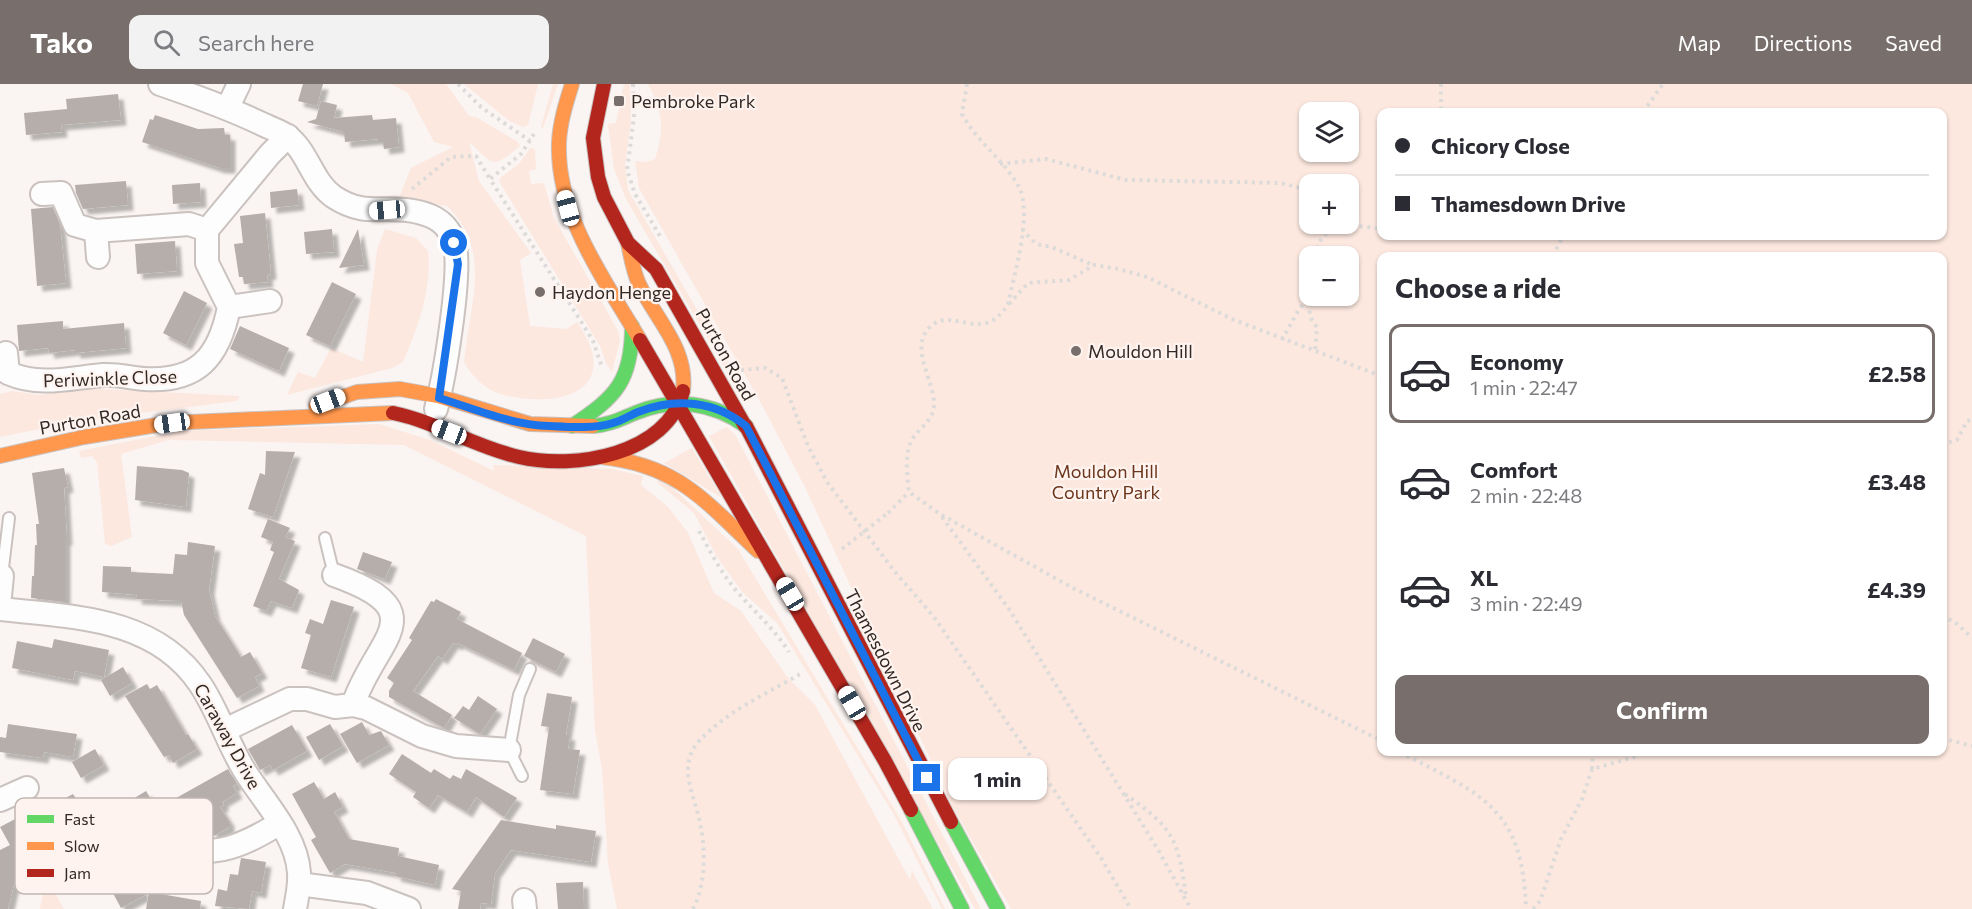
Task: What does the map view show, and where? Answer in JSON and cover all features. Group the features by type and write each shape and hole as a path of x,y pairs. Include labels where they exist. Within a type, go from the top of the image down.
{"main road":[{"path":"572,84 559,137 562,187 576,228 885,761 962,909"},
{"name":"Purton Road","path":"0,456 57,442 150,426 295,413 392,413 431,425 514,457 562,462 612,453 649,438 666,426 678,405 684,381 682,360 638,281 628,243 604,198 594,156 594,126 604,84"},
{"name":"Purton Road","path":"628,243 656,269 746,426"},
{"path":"572,426 610,399 620,387 631,367 632,326"},
{"name":"Purton Road","path":"295,413 351,392 401,389 523,423 572,426 612,424 653,407 700,405 724,410 746,426"},
{"name":"Thamesdown Drive","path":"746,426 902,732 998,909"},
{"name":"Purton Road","path":"596,457 635,462 665,471 701,498 771,563"}],"street":[{"path":"160,84 228,107 288,136 319,182 331,195 356,207 371,211 415,211 435,217 447,228 454,243 458,264 439,398 431,425"},
{"path":"228,107 238,84"},
{"path":"270,302 229,307 207,263 207,230 256,169 288,136"},
{"path":"42,194 61,193 75,225 96,231 189,224 207,230"},
{"path":"96,231 98,256"},
{"name":"Periwinkle Close","path":"6,353 8,373 25,380 48,382 106,375 168,380 193,373 208,356 227,319 229,307"},
{"path":"334,575 367,587 381,595 390,608 392,621 389,634 359,687 353,705"},
{"name":"Caraway Drive","path":"0,609 100,620 121,626 165,646 185,664 200,684 246,773 280,823 296,858 299,884 295,909"},
{"path":"225,730 290,699 306,699 335,707 353,705 384,715 438,742 465,748 510,750"},
{"path":"0,800 27,788"},
{"path":"213,851 248,843 280,823"},
{"path":"299,884 367,893 410,909"}],"lane":[{"path":"1,586 9,518"},
{"path":"324,538 334,575"},
{"path":"522,776 510,750 515,709 530,669"}],"path":[{"path":"458,84 486,111 530,141 510,165 490,179"},
{"path":"633,84 634,117 627,170 635,194 664,243"},
{"path":"967,84 962,114 975,136 1018,186 1024,202 1022,229 1008,304"},
{"path":"1441,84 1441,108"},
{"path":"1646,108 1663,84"},
{"path":"387,210 388,202 395,203 451,157 476,156 593,341 603,371 620,387"},
{"path":"1000,164 1046,159 1126,180 1153,183 1280,183 1299,187"},
{"path":"1359,225 1377,228"},
{"path":"1022,229 1032,241 1042,246 1049,246 1094,266 1119,268 1147,277 1232,319 1372,373 1377,378"},
{"path":"842,549 888,513 909,492 908,459 912,439 929,420 934,402 921,345 925,334 936,322 981,325 991,323 1001,316 1008,304 1028,283 1068,280 1094,266"},
{"path":"1282,340 1302,306"},
{"path":"1310,306 1310,319 1317,327 1315,352"},
{"path":"738,370 765,368 782,378 808,446 827,482 895,572 934,617 1101,858 1131,909"},
{"path":"1947,444 1957,440 1967,421 1972,420"},
{"path":"909,492 939,514 1132,619 1377,739"},
{"path":"939,514 1009,609 1179,884 1191,909"},
{"path":"694,521 714,558 739,594 775,629 791,655"},
{"path":"1947,618 1955,621 1972,638"},
{"path":"797,664 809,682"},
{"path":"693,909 703,879 703,852 701,828 690,795 688,771 690,755 699,742 735,712 802,672"},
{"path":"1947,739 1972,746"},
{"path":"1408,756 1491,803 1510,831 1524,866 1526,909"},
{"path":"1533,909 1540,901 1561,839 1582,799 1592,769 1593,756"},
{"path":"1592,769 1638,756"},
{"path":"1122,792 1156,816 1173,837 1182,861 1187,902"}],"green space":[{"path":"391,84 446,84 469,116 476,117 518,142 520,146 510,154 493,162 469,142 479,181 531,253 520,260 530,326 566,329 577,322 590,346 594,365 589,379 579,390 563,396 544,399 501,394 485,386 467,367 464,362 475,280 470,241 461,223 447,206 399,198 411,168 453,147 434,142 408,93"},
{"path":"464,84 538,84 528,125 523,127 508,120"},
{"path":"553,84 558,84 543,128 541,127"},
{"path":"624,84 630,84 631,120 625,165 628,190 730,367 726,370 626,199 614,169 608,124 616,123"},
{"name":"Mouldon Hill Country Park","path":"648,84 1972,84 1972,909 1011,909 950,802 805,487 762,405 639,188 635,161 647,162 655,159 661,129 659,112"},
{"path":"530,148 535,149 536,169 529,171 531,184 544,183 554,218 617,329 620,340 612,372 600,346 500,183 500,178 519,164"},
{"path":"385,229 416,238 428,251 426,294 419,322 403,362 392,368 287,395 298,372 315,378 331,348 363,362 377,250"},
{"path":"78,388 240,396 237,401 85,420 0,437 0,394 12,391 40,395"},
{"path":"379,424 430,440 494,471 493,465 612,469 643,476 641,485 668,507 688,533 714,593 741,611 788,678 815,705 910,880 912,871 933,909 617,909 608,864 602,769 595,731 586,536 404,445 168,440 121,454 132,537 111,546 105,544 97,462 92,456 81,458 79,451 181,431"},
{"path":"727,427 736,436 981,909 975,909 709,436"},
{"path":"692,448 722,498 664,463"},
{"path":"660,476 738,549 902,822 945,909 942,909 893,813 777,623 742,592 717,557 694,513 657,482"},
{"path":"43,894 56,894 64,909 40,909"}],"building":[{"path":"303,84 323,84 317,106 298,101"},
{"path":"118,94 121,120 61,125 62,132 26,135 24,113 67,109 66,99"},
{"path":"321,101 337,105 334,118 372,115 373,120 396,118 399,147 384,149 383,142 378,142 378,139 345,142 344,132 307,122 316,119"},
{"path":"155,115 198,129 224,128 225,135 230,135 230,168 220,168 142,142 150,119 153,120"},
{"path":"126,181 128,205 83,209 76,193 75,185"},
{"path":"200,183 201,202 173,204 172,185"},
{"path":"297,189 299,205 271,208 270,192"},
{"path":"53,207 60,225 66,283 37,286 31,209"},
{"path":"265,213 271,274 267,275 268,282 244,284 243,277 239,277 234,244 243,243 240,216"},
{"path":"332,229 334,252 306,254 304,232"},
{"path":"358,229 364,265 339,268"},
{"path":"175,241 177,271 137,274 135,244"},
{"path":"332,282 356,294 330,346 306,335"},
{"path":"184,291 207,303 186,345 163,333"},
{"path":"63,321 63,329 124,323 126,348 75,353 75,350 49,353 48,348 19,351 17,325"},
{"path":"240,326 289,348 279,371 230,349"},
{"path":"266,451 295,452 273,517 248,509 260,473 265,475"},
{"path":"137,466 182,470 189,473 186,507 135,500"},
{"path":"64,468 68,487 64,488 67,540 65,540 65,602 31,598 35,545 37,545 36,524 39,524 32,473"},
{"path":"268,519 290,528 285,537 295,541 279,579 299,590 292,608 271,601 266,611 253,606 274,552 270,550 273,542 261,537"},
{"path":"188,542 215,546 209,590 215,616 241,657 250,652 262,673 255,677 259,686 237,698 184,615 181,601 136,599 137,595 102,592 103,566 131,567 131,572 173,574 175,554 187,555"},
{"path":"363,552 392,562 385,579 357,569"},
{"path":"436,599 461,612 457,619 522,653 514,670 458,643 457,645 453,643 442,659 438,656 413,691 452,715 444,728 389,697 389,691 394,683 387,678 412,640 409,638 431,601 434,602"},
{"path":"331,600 354,607 331,677 301,668 311,635 305,633 310,619 323,624"},
{"path":"533,638 565,654 556,672 524,656"},
{"path":"54,639 109,650 104,677 75,671 73,680 12,668 17,641 52,648"},
{"path":"123,667 132,683 110,696 101,680"},
{"path":"147,684 150,689 157,685 186,735 188,734 197,749 173,763 169,755 164,757 125,696"},
{"path":"547,693 572,697 566,735 570,735 568,749 580,750 573,794 540,790 549,727 541,726"},
{"path":"478,696 497,709 480,734 454,718 463,706 469,710"},
{"path":"362,722 369,735 381,731 389,745 357,763 340,734"},
{"path":"8,724 77,734 73,757 44,752 43,758 0,752 0,737 6,738"},
{"path":"330,724 343,746 319,760 306,737"},
{"path":"292,725 307,751 273,770 270,765 260,770 248,749"},
{"path":"95,749 104,765 81,778 72,762"},
{"path":"402,754 431,773 434,769 450,779 453,775 461,779 466,769 517,798 504,817 476,797 467,812 438,795 429,808 413,797 416,792 389,774"},
{"path":"228,769 237,784 233,786 237,793 222,802 224,805 220,807 229,821 229,827 214,836 213,798 176,798"},
{"path":"314,782 324,799 335,792 343,807 334,812 349,839 399,848 398,856 439,865 435,885 395,876 396,873 345,864 330,873 311,840 316,837 292,794"},
{"path":"146,791 150,798 134,798"},
{"path":"15,819 15,880 8,909 0,909 0,850 10,845 0,827"},
{"path":"501,820 556,829 556,825 596,831 591,862 511,850 495,873 491,904 481,903 480,909 458,909 461,891 452,889"},
{"path":"241,858 266,862 261,893 252,891 249,909 215,906 218,889 227,891 230,874 238,875"},
{"path":"583,882 584,909 558,909 556,883"},
{"path":"113,894 145,895 121,908"},
{"path":"149,894 201,901 200,909 146,909"}],"traffic: fast":[{"path":"572,426 600,406 618,386 629,361 632,326"},
{"path":"593,426 610,423 652,407 680,404 721,412 746,426"},
{"path":"911,810 962,909"},
{"path":"951,822 998,909"}],"traffic: slow":[{"path":"572,84 562,120 559,142 560,169 565,195 585,246 640,340"},
{"path":"628,243 639,284 669,335 681,361 683,391"},
{"path":"316,406 357,392 400,389 438,396 530,424 593,426"},
{"path":"0,456 84,437 169,423 393,413"},
{"path":"601,457 628,461 671,477 705,501 758,551"}],"traffic: jam":[{"path":"604,84 593,138 598,177 604,197 628,243 656,269 745,426"},
{"path":"640,340 678,405"},
{"path":"393,413 425,422 503,453 541,461 566,461 591,459 616,453 639,443 659,430 674,413 683,391"},
{"path":"678,405 885,761 911,810"},
{"path":"746,426 951,822"}],"place":[{"name":"Pembroke Park","path":"619,101"},
{"name":"Haydon Henge","path":"540,292"},
{"name":"Mouldon Hill","path":"1076,351"}],"route":[{"path":"454,243 458,264 439,398 496,417 548,426 612,424 637,412 666,405 711,406 724,410 746,426 927,778"}]}
